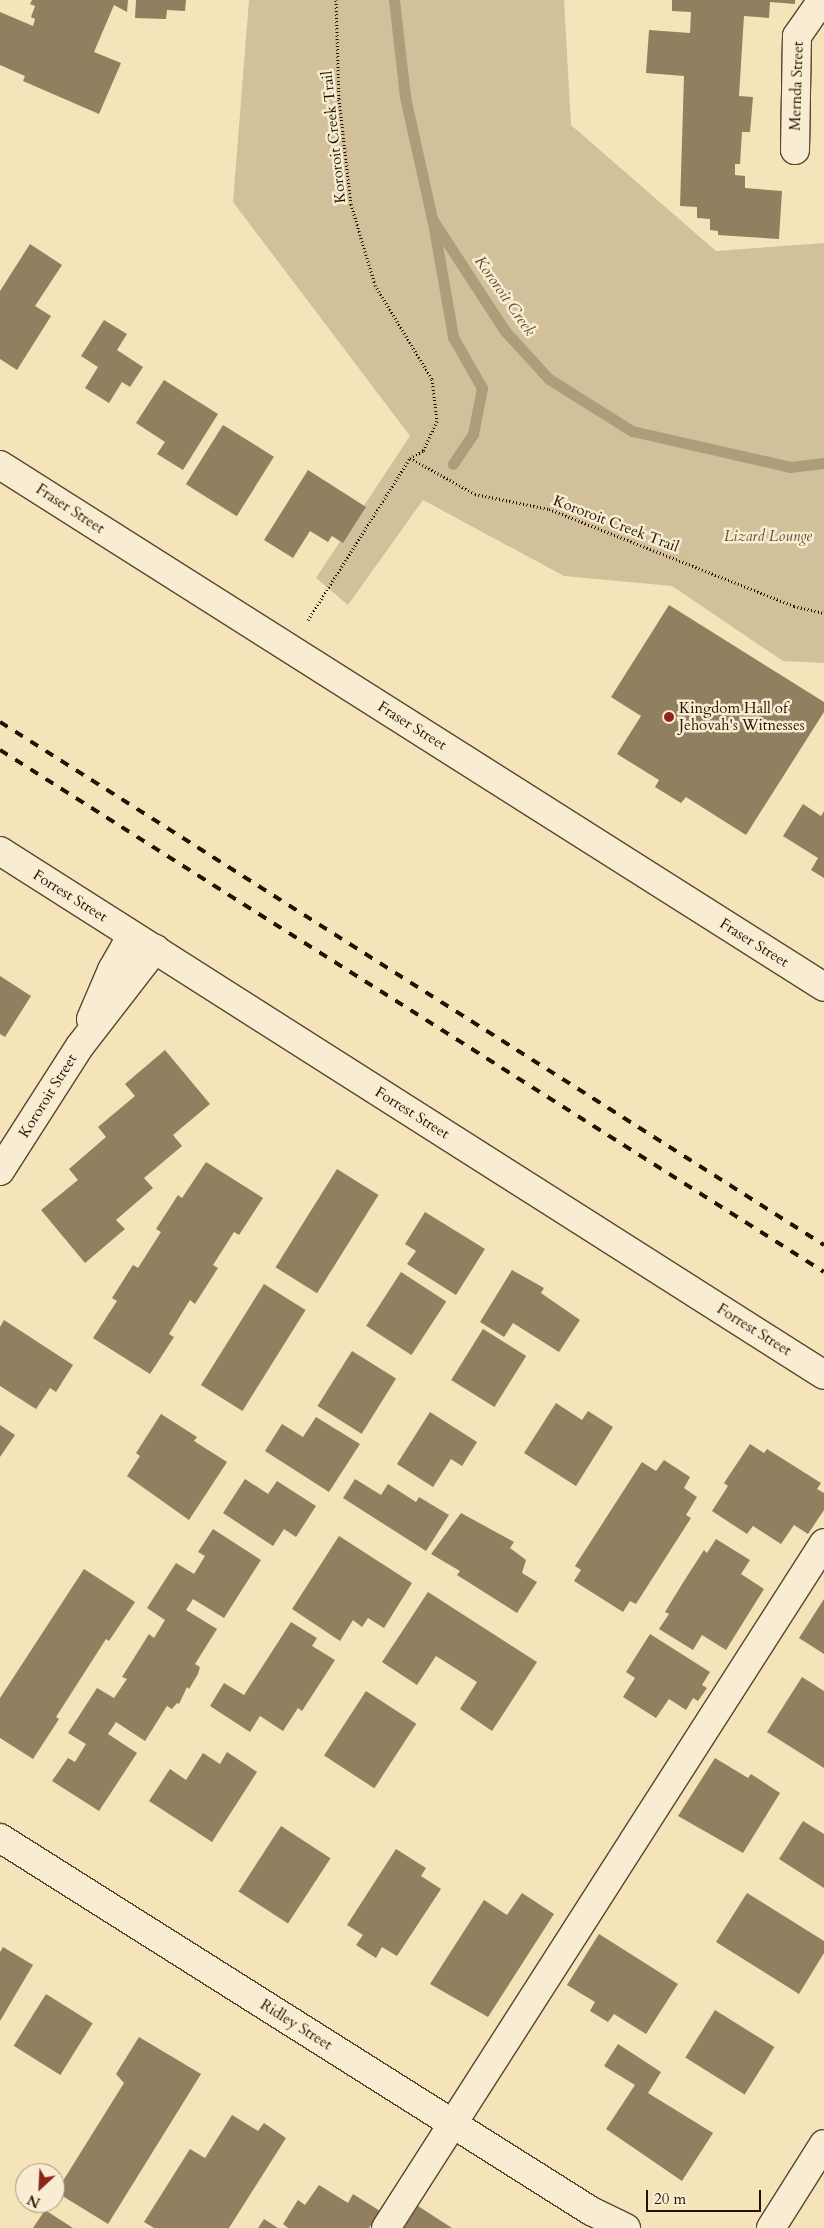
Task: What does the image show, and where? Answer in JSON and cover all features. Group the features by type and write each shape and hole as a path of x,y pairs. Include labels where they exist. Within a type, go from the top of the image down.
{"street":[{"name":"Mernda Street","path":"795,150 797,36 822,0"},
{"name":"Fraser Street","path":"0,465 824,987"},
{"name":"Forrest Street","path":"0,851 824,1375"},
{"name":"Kororoit Street","path":"80,1046 112,970 132,935"},
{"name":"Kororoit Street","path":"0,1171 80,1046 155,949"},
{"path":"386,2228 824,1543"},
{"name":"Ridley Street","path":"0,1838 591,2211 613,2228"},
{"path":"770,2228 824,2144"},
{"name":"Ridley Street","path":"591,2211 626,2228"}],"path":[{"name":"Kororoit Creek Trail","path":"336,0 339,99 351,204 375,286 432,379 437,421 423,451 410,458"},
{"name":"Kororoit Creek Trail","path":"410,458 429,466 474,494 549,509 794,606 824,613"},
{"path":"290,650 410,458"}],"green space":[{"name":"Lizard Lounge","path":"249,0 564,0 571,125 716,251 824,243 824,663 783,661 672,586 564,576 423,500 348,605 316,578 410,436 233,202"}],"building":[{"path":"32,0 128,0 127,12 114,5 94,52 121,63 99,114 23,81 25,76 0,65 0,12 33,26 35,19 31,17 35,6 30,4"},
{"path":"136,0 186,0 185,11 167,10 166,19 135,18"},
{"path":"672,0 795,0 795,4 770,2 769,18 744,16 739,96 753,97 750,132 742,132 740,164 735,164 735,175 745,176 745,188 782,191 779,239 718,235 718,231 710,230 710,219 697,218 697,207 680,206 684,76 646,73 649,30 690,33 691,12 672,11"},
{"path":"30,244 62,265 35,306 51,316 17,370 0,359 0,291"},
{"path":"104,320 127,334 117,350 143,367 130,387 122,382 109,403 85,388 98,367 81,356"},
{"path":"164,380 218,414 183,470 157,454 165,442 136,423"},
{"path":"223,425 274,457 237,516 186,484"},
{"path":"308,470 366,507 343,543 332,536 328,542 310,531 293,558 264,540"},
{"path":"669,605 824,702 824,712 746,835 686,797 681,803 655,787 659,780 617,754 641,716 611,697"},
{"path":"803,804 821,816 824,811 824,878 811,870 818,858 783,836"},
{"path":"0,976 31,996 5,1037 0,1034"},
{"path":"165,1050 210,1104 173,1135 182,1146 144,1178 153,1188 116,1220 125,1229 85,1263 41,1210 78,1180 69,1169 106,1137 98,1127 135,1096 125,1084"},
{"path":"206,1162 263,1198 239,1235 234,1232 213,1265 218,1268 195,1304 190,1300 169,1334 174,1337 150,1374 93,1338 117,1301 112,1298 133,1265 138,1268 161,1232 156,1229 178,1195 182,1198"},
{"path":"337,1169 379,1195 317,1293 276,1267"},
{"path":"425,1212 485,1249 456,1295 407,1264 416,1251 405,1244"},
{"path":"512,1270 544,1288 541,1293 580,1320 559,1352 513,1323 504,1337 480,1322"},
{"path":"401,1272 446,1301 411,1355 366,1326"},
{"path":"264,1284 306,1310 242,1411 201,1385"},
{"path":"4,1320 73,1365 56,1392 50,1388 36,1409 0,1386 0,1327"},
{"path":"483,1329 526,1356 494,1407 451,1380"},
{"path":"352,1351 396,1379 362,1434 318,1406"},
{"path":"556,1403 582,1420 588,1411 613,1427 576,1486 524,1453"},
{"path":"430,1412 477,1442 462,1466 451,1459 433,1487 397,1464"},
{"path":"161,1414 197,1437 194,1441 227,1462 189,1520 127,1476 140,1456 136,1453"},
{"path":"316,1417 360,1444 329,1492 265,1451 282,1424 303,1437"},
{"path":"0,1425 15,1435 0,1457"},
{"path":"750,1444 764,1453 767,1449 821,1483 817,1489 824,1493 824,1510 808,1534 794,1525 781,1544 753,1526 747,1534 712,1511 728,1486 724,1483"},
{"path":"664,1460 690,1477 684,1488 697,1497 686,1515 691,1518 636,1604 630,1601 623,1612 574,1581 581,1570 575,1566 642,1462 656,1471"},
{"path":"245,1479 268,1494 277,1481 316,1506 296,1537 284,1529 273,1546 223,1513"},
{"path":"355,1479 381,1495 388,1484 416,1502 419,1497 449,1515 426,1551 343,1498"},
{"path":"461,1513 514,1542 510,1548 526,1560 522,1573 537,1582 517,1613 457,1575 460,1571 431,1554"},
{"path":"213,1529 261,1560 224,1618 193,1599 186,1610 217,1629 195,1664 200,1667 198,1674 189,1689 187,1687 179,1704 177,1703 172,1709 167,1706 145,1741 116,1722 108,1734 137,1753 99,1811 52,1781 68,1758 75,1762 86,1744 68,1733 97,1688 114,1698 127,1679 122,1677 149,1634 154,1638 165,1620 147,1608 176,1563 194,1574 205,1556 198,1552"},
{"path":"339,1536 412,1583 384,1628 368,1618 362,1627 353,1620 340,1641 292,1609"},
{"path":"716,1539 750,1560 741,1574 764,1589 726,1650 702,1635 693,1650 659,1629 669,1614 665,1612 684,1581 704,1550 707,1553"},
{"path":"84,1569 135,1602 109,1641 106,1639 56,1717 59,1719 33,1759 0,1738 0,1698"},
{"path":"428,1592 537,1662 492,1731 460,1709 477,1682 436,1656 417,1685 382,1662"},
{"path":"824,1599 824,1654 799,1638"},
{"path":"291,1622 317,1638 312,1646 335,1660 302,1711 298,1708 283,1731 260,1716 250,1732 210,1706 224,1683 244,1695"},
{"path":"650,1634 710,1672 702,1685 707,1688 698,1701 693,1698 686,1710 669,1699 656,1718 623,1697 635,1678 626,1672"},
{"path":"802,1677 824,1691 824,1768 767,1732"},
{"path":"366,1691 416,1724 374,1788 324,1756"},
{"path":"227,1752 257,1772 212,1842 149,1801 170,1769 186,1780 203,1753 220,1764"},
{"path":"715,1758 748,1778 751,1774 780,1793 743,1853 678,1816"},
{"path":"803,1821 824,1834 824,1888 779,1859"},
{"path":"281,1826 330,1858 288,1924 239,1891"},
{"path":"396,1849 426,1868 421,1876 441,1889 397,1956 382,1947 376,1958 356,1945 363,1935 347,1925"},
{"path":"522,1893 554,1914 488,2017 430,1984 484,1900 507,1915"},
{"path":"747,1893 824,1941 824,1953 799,1994 716,1942"},
{"path":"599,1934 678,1984 646,2034 614,2014 608,2022 590,2011 595,2002 567,1985"},
{"path":"3,1947 33,1965 0,2021 0,1952"},
{"path":"46,1994 93,2023 60,2075 14,2046"},
{"path":"715,2010 774,2047 745,2095 685,2057"},
{"path":"139,2037 201,2074 108,2224 65,2198 65,2178 124,2083 116,2074"},
{"path":"618,2044 661,2072 648,2093 713,2133 682,2181 606,2129 635,2085 604,2066"},
{"path":"232,2115 258,2131 264,2123 286,2138 229,2228 154,2228 144,2222 190,2149 205,2158"},
{"path":"319,2185 348,2203 353,2194 380,2211 369,2228 288,2228 283,2224 298,2200 305,2205"},
{"path":"418,2206 452,2228 404,2228"},
{"path":"43,2213 50,2213 73,2228 33,2228"},
{"path":"264,2219 278,2228 258,2228"}],"waterway":[{"name":"Kororoit Creek","path":"394,0 405,97 432,219 505,331 549,379 632,431 790,467 824,463"},
{"path":"433,222 453,337 482,388 473,434 453,464"}],"railway":[{"path":"0,722 824,1245"},
{"path":"0,750 824,1272"}],"place":[{"name":"Kingdom Hall of Jehovah's Witnesses","path":"669,717"}]}
